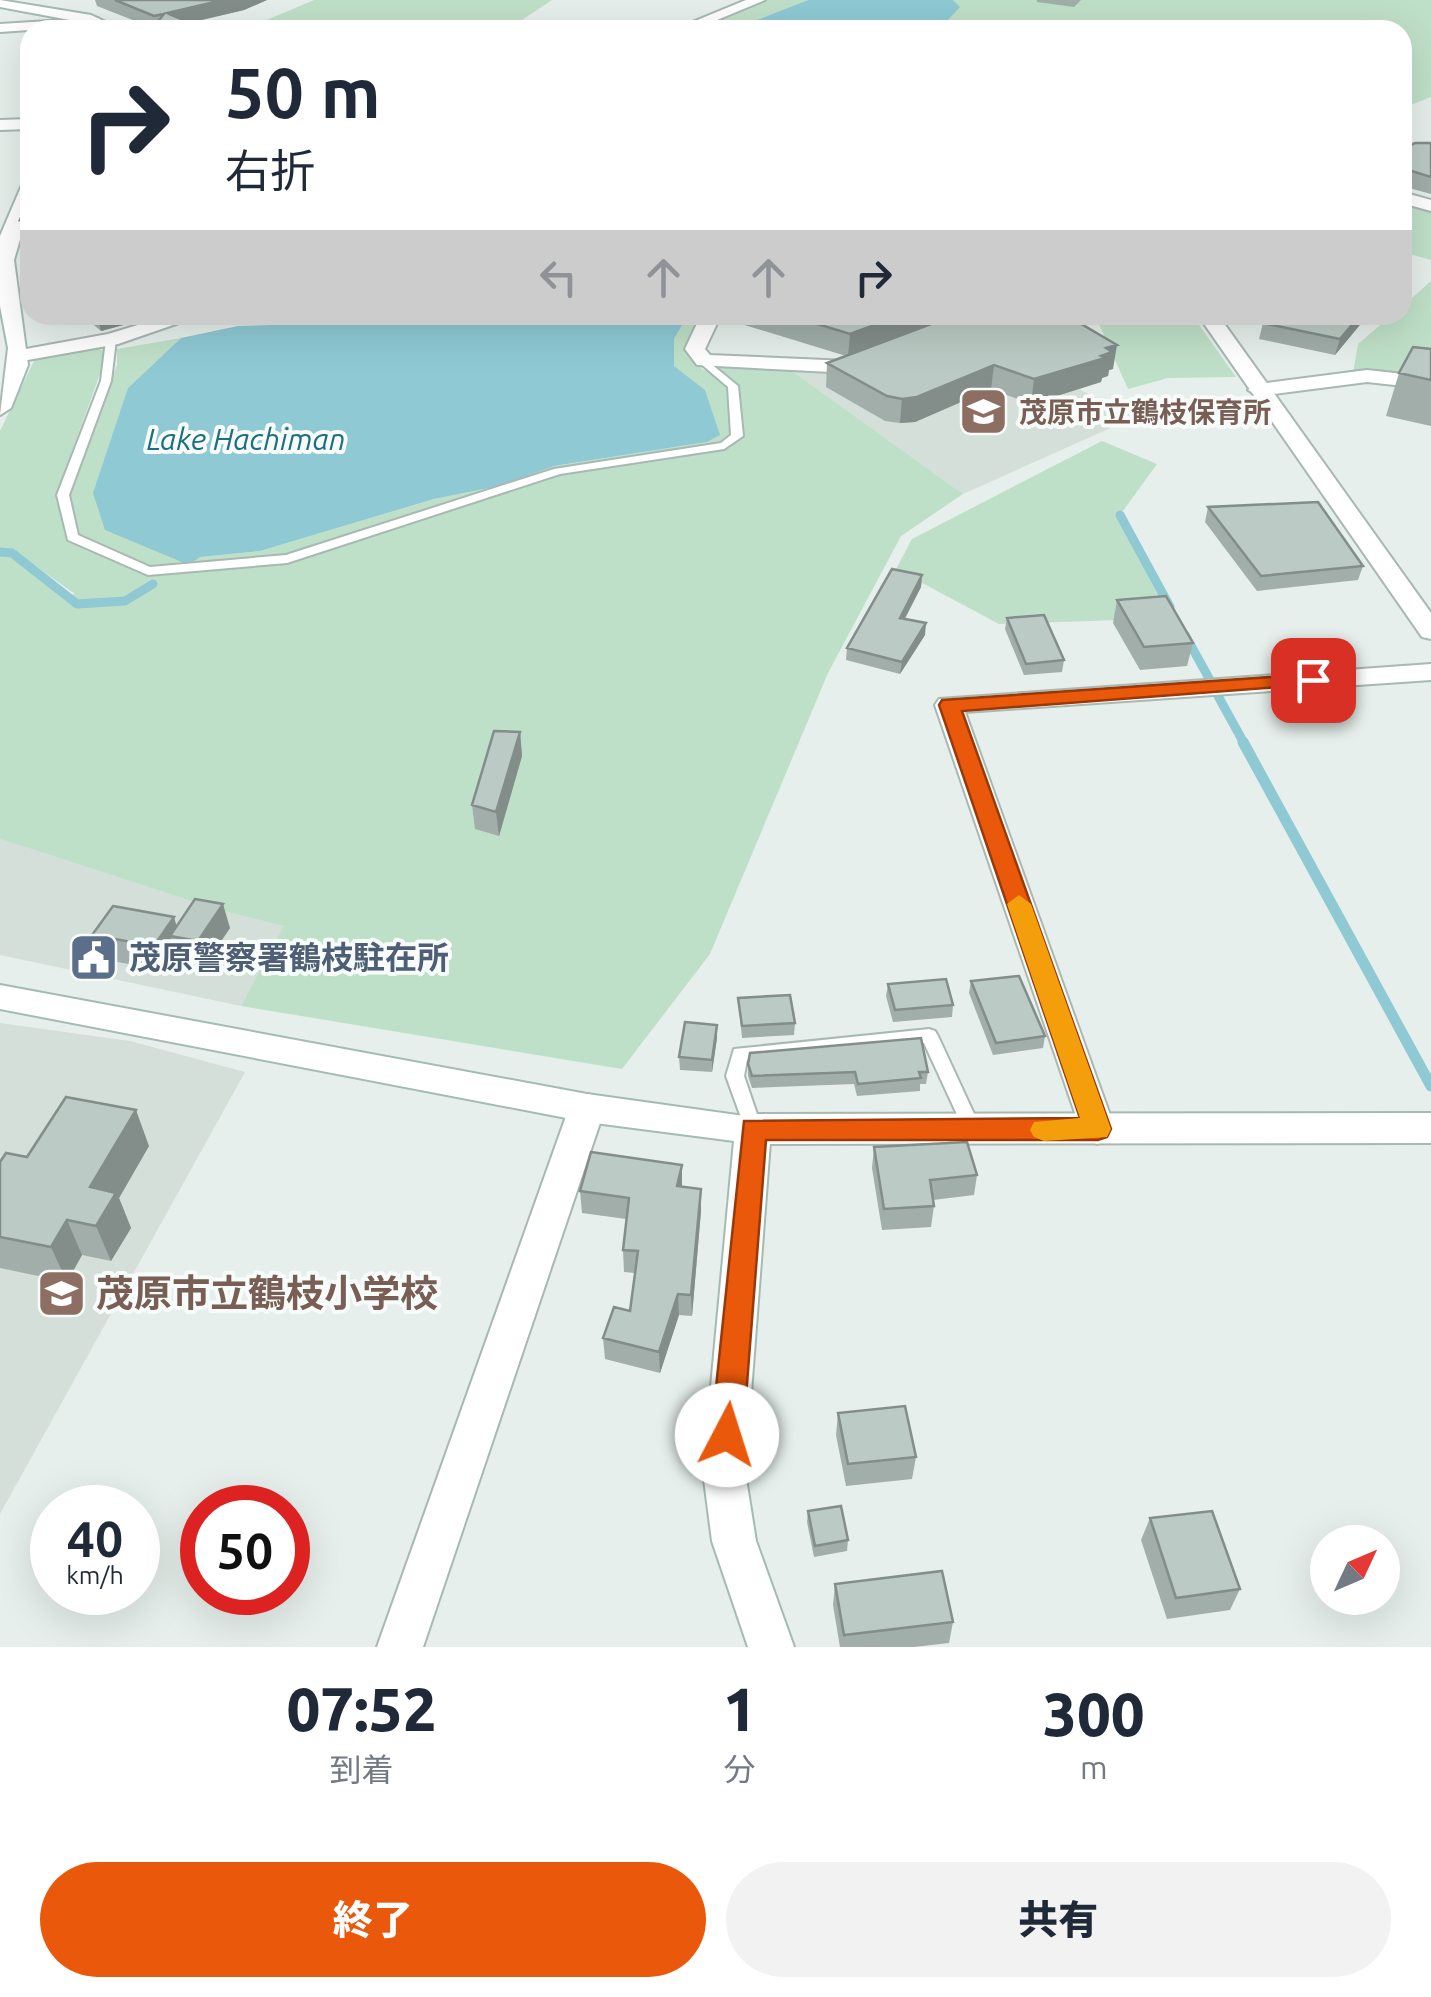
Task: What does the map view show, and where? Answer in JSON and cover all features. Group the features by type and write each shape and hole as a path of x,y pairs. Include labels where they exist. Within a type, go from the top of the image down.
{"street":[{"path":"706,20 758,0"},
{"path":"0,3 88,20"},
{"path":"0,408 22,355 2,255 20,211"},
{"path":"22,355 110,340 159,325"},
{"path":"706,325 695,349 704,361 850,366 883,354"},
{"path":"1215,325 1431,630"},
{"path":"1408,376 1431,363"},
{"path":"1259,390 1348,377 1408,376 1431,382"},
{"path":"1098,1129 949,705 1431,672"},
{"path":"0,996 587,1108 754,1128 1431,1128"},
{"path":"400,1647 587,1108"},
{"path":"754,1128 724,1472 734,1540 771,1647"}],"lane":[{"path":"110,340 106,381 63,495 72,537 148,571 288,559 558,471 724,446 737,436 733,386 704,361"},
{"path":"754,1128 735,1076 740,1054 930,1036 972,1130"}],"shaded area":[{"name":"茂原市立鶴枝保育所","path":"961,330 1135,417 963,494 788,368 857,371"},
{"path":"0,839 216,909 285,926 241,1006 0,955"},
{"name":"茂原市立鶴枝小学校","path":"0,1023 130,1041 245,1072 0,1514"}],"green space":[{"path":"314,0 552,0 522,20 267,20"},
{"path":"767,0 808,0 757,20 716,20"},
{"path":"953,0 1431,0 1431,97 1412,104 1412,20 948,20 959,7"},
{"path":"1412,204 1431,210 1431,260 1412,255"},
{"path":"1431,281 1431,354 1396,373 1353,373 1358,344 1380,325 1412,325 1412,298"},
{"path":"682,325 698,325 688,347 702,369 713,374 719,364 788,368 963,494 901,536 828,673 710,954 622,1069 241,1006 284,926 216,909 0,839 0,554 10,557 65,597 75,594 14,551 0,549 0,431 35,359 90,346 108,352 56,495 66,538 149,575 182,565 150,566 78,535 68,494 117,365 117,349 181,338 128,388 200,557 260,551 434,499 499,486 554,466 707,442 710,408 700,390 674,366 674,339"},
{"path":"1099,325 1199,325 1236,377 1168,378 1128,389"},
{"path":"1102,441 1157,464 1120,515 1176,618 999,624 896,569 912,539"}],"water":[{"path":"808,0 953,0 960,7 948,20 757,20"},
{"name":"Lake Hachiman","path":"682,325 674,339 674,366 705,390 720,435 707,442 554,466 499,486 434,499 260,551 200,557 189,565 105,530 93,493 128,388 181,338 238,326"}],"building":[{"path":"115,0 223,0 167,13 183,20 159,20 164,14 154,16"},
{"path":"1431,143 1431,177 1412,171 1412,144"},
{"path":"821,325 875,325 850,334"},
{"path":"928,325 1083,325 1117,345 1106,348 1112,352 1101,356 1105,358 1034,379 994,365 917,397 902,399 887,396 827,363"},
{"path":"1273,325 1352,325 1340,339"},
{"path":"1413,347 1431,349 1431,380 1399,373"},
{"path":"1318,502 1363,566 1261,576 1208,507"},
{"path":"892,569 922,575 900,618 926,623 902,662 847,648"},
{"path":"1166,596 1193,643 1144,647 1117,600"},
{"path":"1044,615 1064,660 1026,664 1007,618"},
{"path":"494,731 520,732 496,812 472,805"},
{"path":"195,899 223,904 198,941 170,936"},
{"path":"113,906 174,917 154,946 92,935"},
{"path":"1019,976 1045,1036 996,1043 971,981"},
{"path":"946,979 953,1005 895,1010 888,984"},
{"path":"790,995 795,1023 742,1026 738,998"},
{"path":"685,1022 717,1025 712,1060 679,1057"},
{"path":"921,1038 928,1072 919,1072 921,1078 858,1084 855,1072 752,1076 748,1064 750,1053"},
{"path":"66,1097 136,1110 90,1187 116,1193 96,1226 67,1220 51,1247 0,1237 0,1162 6,1153 27,1157"},
{"path":"967,1142 977,1175 930,1180 934,1206 884,1209 874,1147"},
{"path":"591,1152 682,1165 677,1186 701,1189 691,1295 678,1294 659,1352 603,1338 614,1307 630,1311 638,1251 623,1250 629,1198 580,1191"},
{"path":"905,1406 916,1457 848,1464 838,1413"},
{"path":"841,1506 848,1540 815,1546 808,1511"},
{"path":"1212,1511 1240,1589 1176,1598 1150,1518"},
{"path":"942,1571 953,1622 844,1635 835,1584"}],"waterway":[{"path":"1120,515 1170,607"},
{"path":"0,552 12,553 77,604 125,601 153,584"},
{"path":"1185,635 1210,680"},
{"path":"1218,696 1245,745"},
{"path":"1243,742 1431,1086"}],"slow traffic":[{"path":"1019,904 1098,1129 1044,1130"}],"place":[{"name":"茂原市立鶴枝保育所","path":"984,411"},
{"name":"茂原警察署鶴枝駐在所","path":"94,957"},
{"name":"茂原市立鶴枝小学校","path":"61,1293"}],"route":[{"path":"727,1435 754,1128 1098,1129 949,705 1313,680"}]}
